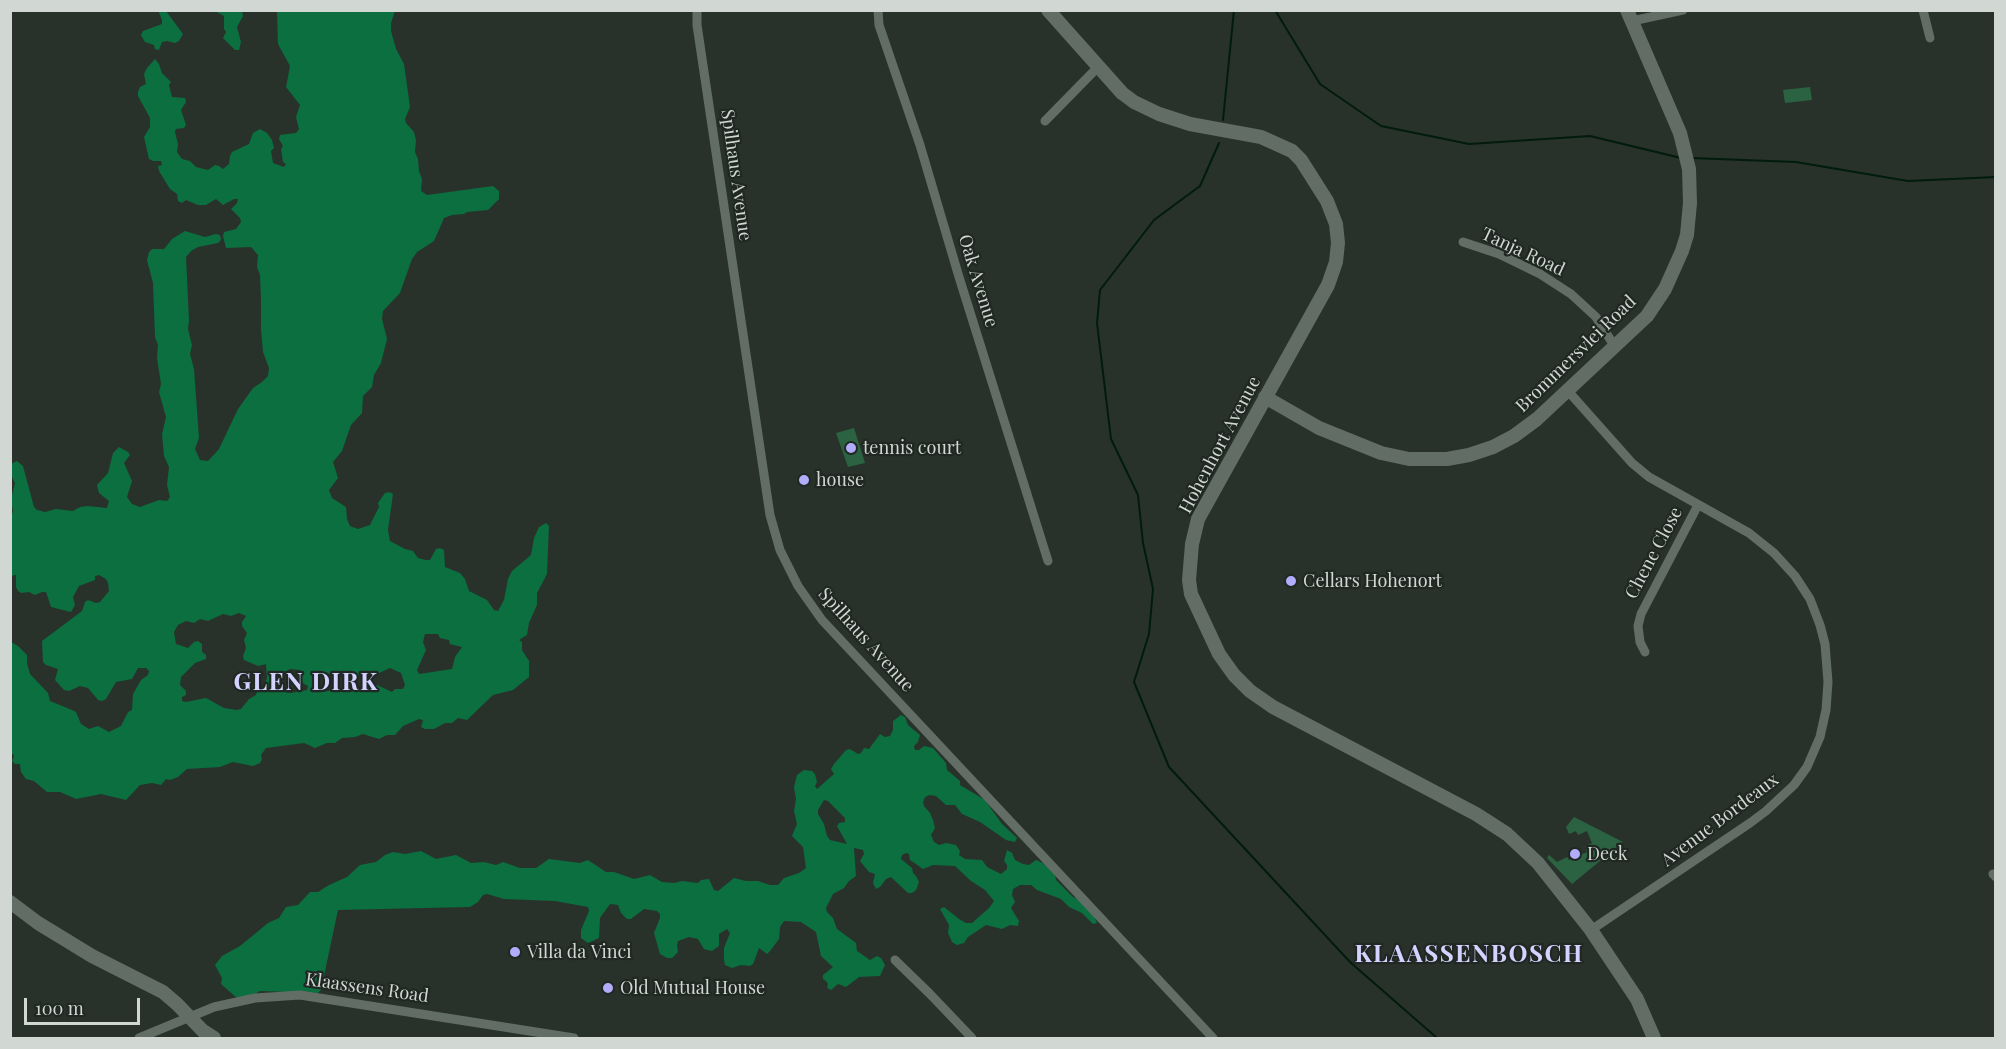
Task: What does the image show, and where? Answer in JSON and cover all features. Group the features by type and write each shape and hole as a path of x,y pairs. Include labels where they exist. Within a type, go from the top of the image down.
{"street":[{"name":"Spilhaus Avenue","path":"697,10 699,37 770,515 785,559 805,598 822,620 1213,1038"},
{"name":"Oak Avenue","path":"878,10 879,25 920,145 1048,561"},
{"name":"Hohenhort Avenue","path":"1048,10 1127,98 1153,113 1190,124 1261,137 1292,151 1301,160 1327,201 1336,224 1338,243 1336,262 1328,285 1198,519 1192,544 1191,594 1218,654 1250,691 1273,707 1476,814 1507,834 1538,863 1592,930 1636,999 1654,1038"},
{"path":"1630,16 1683,10"},
{"path":"1923,10 1930,38"},
{"name":"Brommersvlei Road","path":"1265,397 1319,428 1356,444 1391,455 1409,459 1426,459 1469,455 1493,447 1514,436 1537,419 1647,316 1675,271 1687,235 1690,203 1689,169 1680,133 1630,16"},
{"path":"1045,121 1098,67"},
{"name":"Tanja Road","path":"1463,243 1499,254 1540,274 1571,294 1596,317 1615,347"},
{"name":"Avenue Bordeaux","path":"1568,391 1632,463 1649,477 1749,533 1795,576 1810,599 1820,625 1826,654 1828,682 1826,710 1820,738 1807,767 1794,785 1766,811 1592,930"},
{"name":"Chene Close","path":"1645,652 1640,642 1638,626 1641,614 1698,505"},
{"path":"10,902 38,923 92,956 163,992 203,1031 214,1038"},
{"path":"895,960 972,1038"},
{"name":"Klaassens Road","path":"139,1038 189,1016 230,1002 300,994 574,1038"}],"green space":[{"path":"158,10 166,11 183,34 175,43 162,42 159,50 155,49 154,45 145,42 141,35 143,31 162,24"},
{"path":"215,11 242,11 243,16 237,27 241,42 239,50 235,50 223,38 226,32 224,16"},
{"path":"277,11 395,11 391,31 396,49 404,64 410,107 405,119 414,132 416,140 415,152 422,179 421,191 427,195 493,186 499,191 499,199 488,210 444,218 434,241 417,252 412,259 400,293 383,311 382,319 387,339 381,363 374,375 372,387 363,396 362,413 351,425 342,451 333,462 338,478 329,490 332,498 346,507 350,526 358,529 370,525 379,507 378,503 385,493 393,494 388,530 390,541 413,551 418,558 426,560 430,560 436,549 444,550 445,567 460,573 469,591 487,600 494,610 498,611 504,600 512,571 531,555 539,527 546,523 549,526 547,574 537,593 537,605 529,623 527,635 519,640 522,642 522,650 529,661 529,677 513,690 493,695 467,720 458,718 452,723 445,723 434,729 421,727 423,720 419,719 403,726 395,735 387,735 379,739 363,734 342,738 335,743 327,743 315,748 304,743 266,748 261,755 260,763 253,766 233,762 220,767 187,769 178,777 166,779 161,785 152,783 140,785 126,800 101,794 76,799 60,792 47,792 34,781 26,779 21,772 20,764 12,761 14,757 11,754 11,642 27,655 30,674 48,693 50,701 76,712 81,724 89,729 98,726 109,732 121,726 128,712 132,710 133,694 149,671 146,668 138,668 132,679 116,682 106,699 102,701 98,700 88,688 80,686 69,691 64,690 55,680 58,669 43,662 42,641 82,611 85,602 88,600 100,602 109,591 108,583 99,575 95,576 95,580 79,586 73,597 75,605 71,612 51,607 46,592 35,595 18,591 16,575 11,576 10,516 13,512 11,499 15,483 11,475 11,464 17,461 23,466 34,507 45,512 56,509 73,511 88,506 107,508 109,501 99,493 97,485 108,473 113,453 119,447 130,455 124,463 132,481 127,497 132,504 140,507 159,500 167,501 170,497 167,485 169,467 164,456 162,434 166,417 159,392 161,384 157,358 158,345 155,337 153,283 147,260 152,249 164,249 172,239 185,231 205,237 220,235 221,240 218,243 198,247 186,257 188,329 192,345 190,354 194,369 199,438 195,449 200,460 208,461 219,449 238,409 253,388 268,376 269,368 263,352 261,330 258,255 251,247 226,248 223,236 224,232 236,229 241,222 231,209 238,199 223,205 216,199 206,205 198,205 186,200 182,203 178,201 177,194 170,189 159,171 158,166 162,165 161,161 149,159 144,137 150,127 150,118 138,92 140,87 146,84 144,74 155,59 162,73 171,82 169,85 172,97 185,98 186,102 181,110 186,125 184,128 176,129 175,132 177,152 182,159 190,161 196,167 208,170 215,165 223,169 229,164 232,152 249,144 253,133 260,129 272,140 273,163 284,167 286,164 283,162 280,135 296,133 299,129 296,117 300,105 286,87 290,66 278,44","holes":["239,613 246,616 242,622 247,633 244,640 246,648 244,660 258,666 266,664 267,678 264,686 241,709 237,710 224,708 206,698 182,701 186,691 180,685 181,677 195,663 206,659 206,655 202,652 202,644 198,641 188,648 176,644 174,632 178,625 186,621 194,623 200,619 208,621 223,614 231,616","425,634 438,634 440,638 449,640 450,644 462,647 455,657 452,669 419,674 417,670 426,650 423,642","390,668 401,673 405,685 403,689 395,689 392,692 377,685 352,690 336,689 324,692 316,690 318,673 331,674 339,671 355,676 370,672 379,673","290,669 300,670 301,682 308,686 307,690 291,693 274,691 273,680"]},
{"path":"1810,87 1812,100 1785,103 1783,90"},
{"name":"tennis court","path":"854,428 865,463 848,467 836,433"},
{"path":"901,715 905,717 908,725 920,735 914,746 915,750 924,746 933,748 946,763 947,770 960,781 960,785 985,800 1002,824 1017,838 1015,842 1006,840 980,822 962,814 955,805 946,805 936,796 930,795 925,797 923,802 933,820 935,828 931,835 934,842 939,845 946,843 956,845 960,851 959,855 965,859 982,860 987,867 1001,874 1007,869 1004,861 1007,850 1012,853 1015,860 1023,864 1029,865 1036,860 1043,863 1073,897 1081,901 1097,923 1093,924 1082,913 1069,907 1061,899 1037,890 1031,885 1020,885 1013,889 1012,895 1015,902 1011,908 1019,921 1018,926 1010,925 1002,929 986,925 968,937 964,943 957,945 952,942 948,933 949,925 940,909 944,907 966,923 972,923 994,901 985,890 955,866 933,865 923,869 910,860 909,854 906,853 901,859 912,868 919,882 916,890 908,893 891,877 876,889 873,883 875,874 869,872 860,861 864,854 863,850 854,848 856,876 844,888 833,894 826,908 827,912 833,918 837,929 856,943 857,951 870,960 877,956 881,958 885,965 880,976 859,977 846,987 838,984 831,990 827,988 828,984 823,979 823,975 833,967 821,956 816,932 801,922 784,921 780,927 779,939 767,954 759,948 753,964 732,968 725,965 724,960 724,948 730,933 727,929 719,934 719,946 712,951 704,949 698,939 689,937 678,941 678,952 672,958 667,958 660,954 654,933 660,918 657,911 644,909 631,919 627,919 621,913 618,905 610,904 600,918 599,938 588,943 581,938 581,930 589,911 588,907 555,901 504,899 487,894 470,907 338,910 321,990 318,993 260,991 237,998 221,984 222,978 215,965 222,956 240,946 268,923 279,918 286,907 298,905 310,892 318,892 347,877 360,865 376,862 393,852 405,854 421,851 436,859 456,855 471,863 484,862 496,865 503,862 520,868 536,868 549,859 580,863 588,860 606,872 614,872 634,879 650,875 662,882 698,883 709,879 714,890 718,891 734,878 778,885 784,878 806,868 803,847 792,836 797,824 794,811 796,799 794,787 797,775 804,770 812,771 815,774 817,789 834,774 831,769 846,750 850,749 858,754 864,748 869,749 880,734 885,737 890,736 893,721","holes":["824,800 828,801 845,818 845,822 837,826 847,844 830,840 827,836 818,810"]},
{"path":"1574,817 1623,842 1572,884 1547,858 1549,855 1557,862 1567,857 1569,860 1587,852 1585,846 1592,843 1587,831 1578,835 1576,831 1569,834 1566,827"}],"waterway":[{"path":"1223,120 1234,10"},
{"path":"1275,10 1320,84 1381,126 1469,144 1590,136 1681,158"},
{"path":"1219,143 1200,186 1154,220 1100,290 1097,323 1111,439 1138,495 1143,543 1153,589 1149,634 1134,682 1169,767 1350,962 1437,1038"},
{"path":"1691,158 1796,162 1908,181 1996,177"}],"place":[{"name":"tennis court","path":"851,448"},
{"name":"house","path":"804,480"},
{"name":"Cellars Hohenort","path":"1291,581"},
{"name":"Deck","path":"1575,854"},
{"name":"Villa da Vinci","path":"515,952"},
{"name":"Old Mutual House","path":"608,988"}],"district":[{"name":"GLEN DIRK","path":"306,683"},
{"name":"KLAASSENBOSCH","path":"1469,955"}]}
